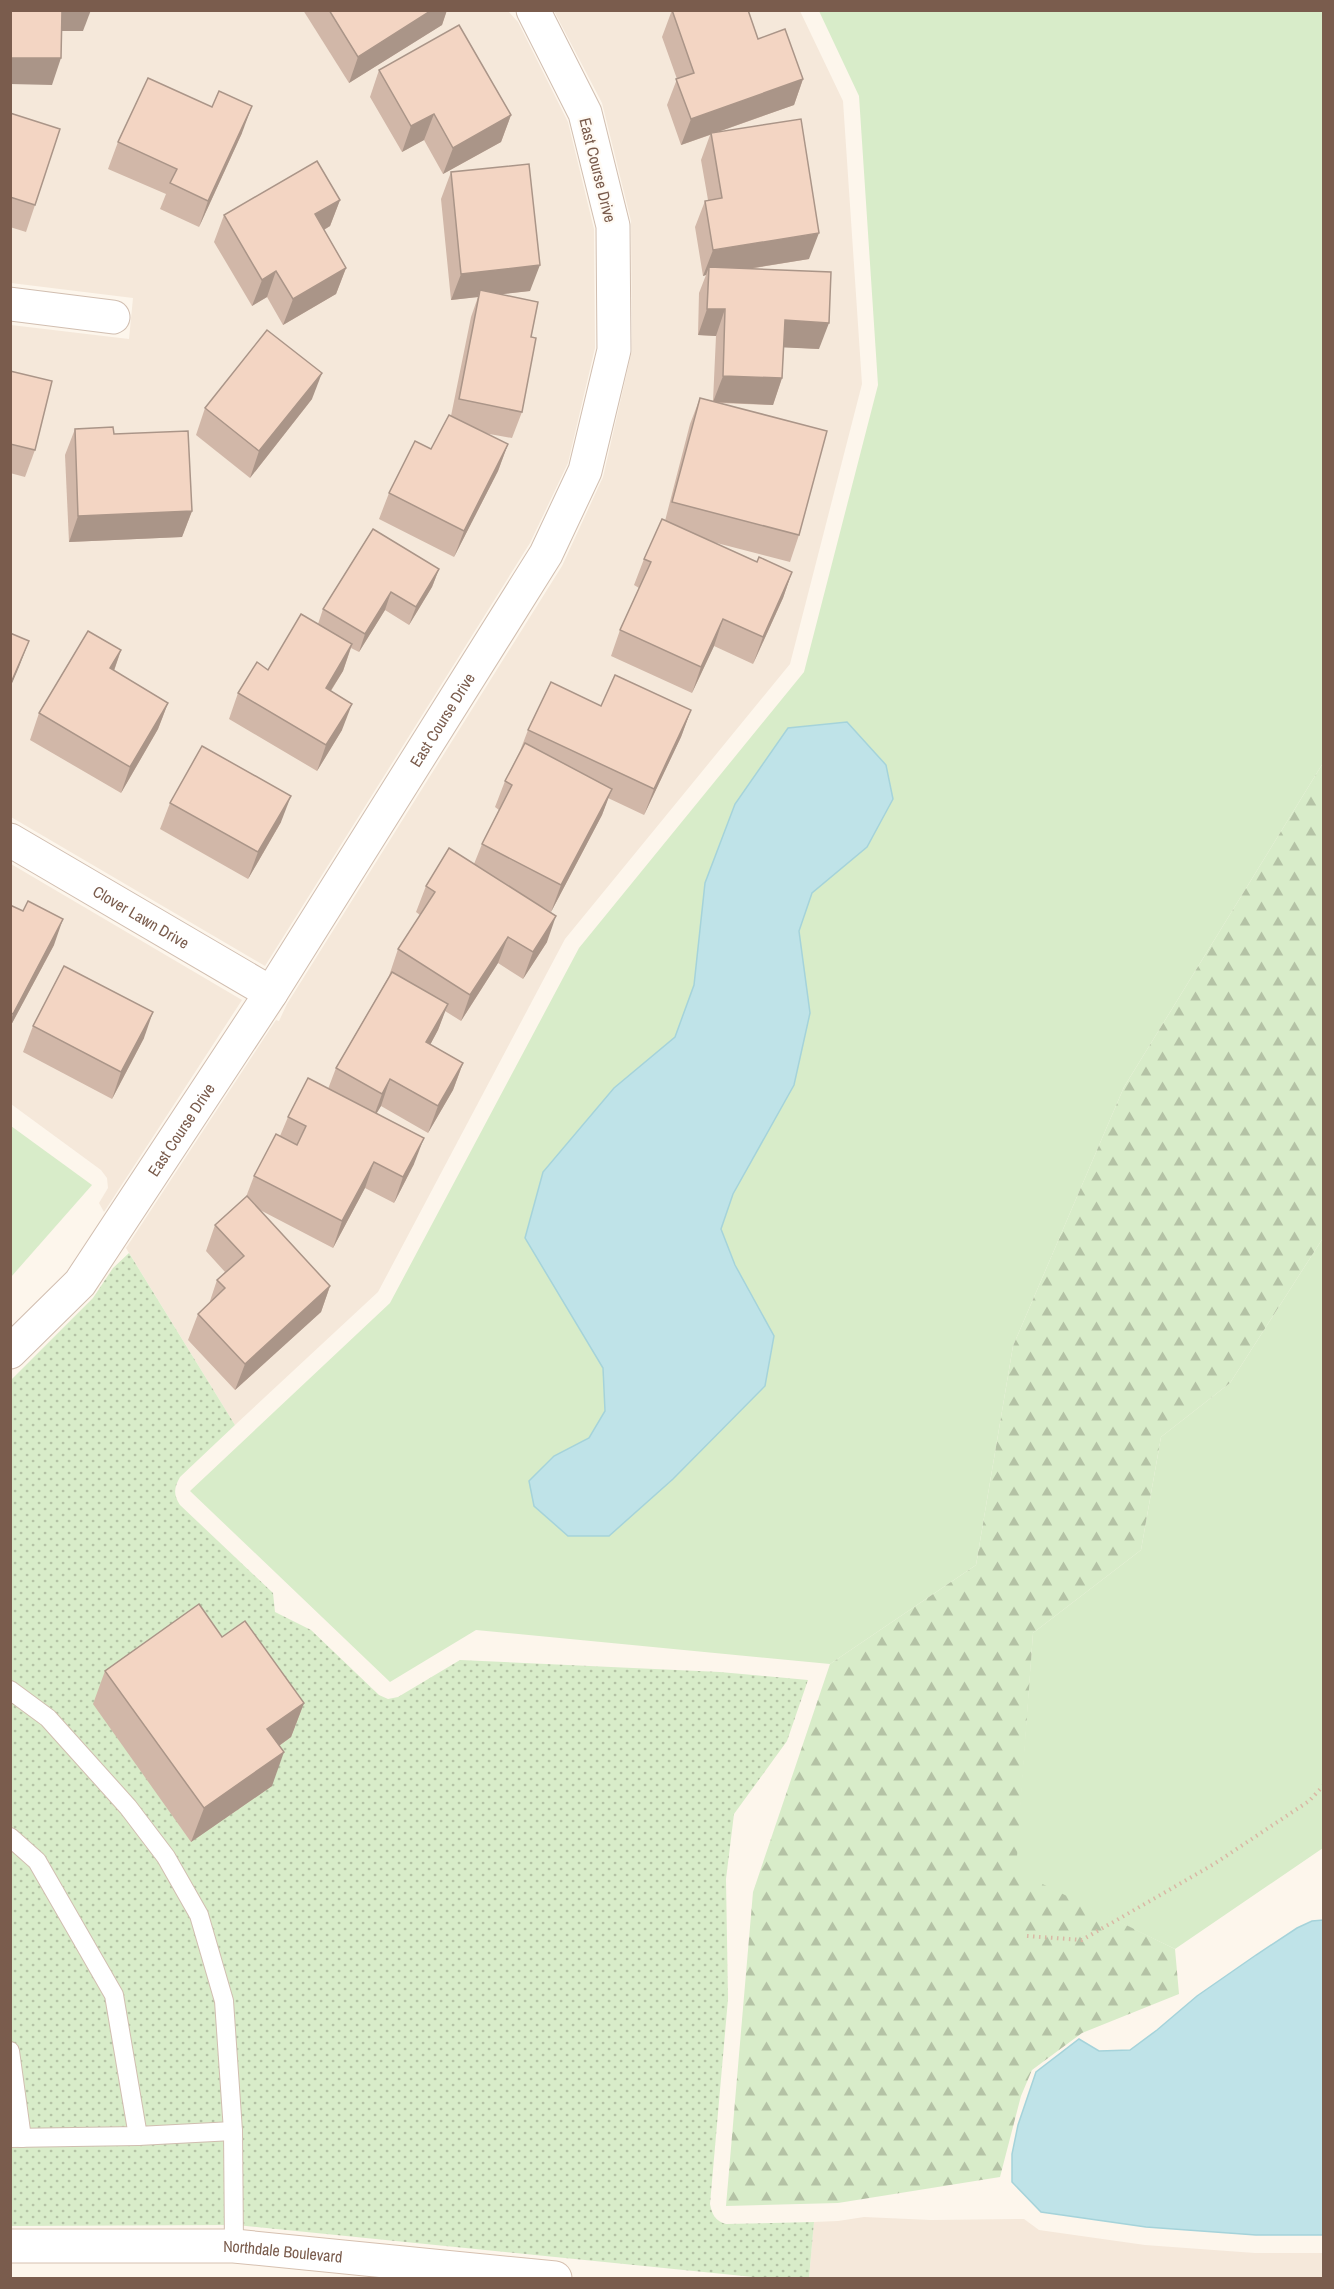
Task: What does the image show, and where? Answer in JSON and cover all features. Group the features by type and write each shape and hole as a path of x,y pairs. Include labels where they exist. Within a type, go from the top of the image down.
{"street":[{"name":"East Course Drive","path":"10,1352 80,1282 271,993 546,554 585,471 614,350 613,226 585,114 533,10"},
{"path":"10,304 113,317"},
{"name":"Clover Lawn Drive","path":"10,840 271,993"},
{"name":"Northdale Boulevard","path":"10,2246 234,2246 555,2278"}],"lane":[{"path":"12,1691 48,1718 128,1807 166,1857 199,1915 224,2001 233,2131 234,2246"},
{"path":"10,1837 37,1861 114,1995 138,2136"},
{"path":"10,2051 16,2138 138,2136 233,2131"}],"path":[{"path":"1027,1936 1082,1940 1214,1864 1309,1801 1323,1785"}],"shaded area":[{"path":"11,11 508,11 518,22 568,122 594,229 595,348 568,463 530,543 265,966 11,817 11,325 129,339 133,298 11,283"},
{"path":"554,11 800,11 843,101 862,384 790,664 565,939 378,1292 235,1425 126,1248 276,1020 279,1021 287,1004 562,566 603,477 632,350 631,221 602,103"},
{"path":"11,864 242,1000 104,1212 99,1203 108,1188 107,1178 101,1170 11,1104"},
{"path":"864,2217 931,2220 1024,2219 1039,2230 1145,2245 1255,2253 1323,2253 1323,2278 809,2278 814,2222"}],"green space":[{"path":"819,11 1323,11 1323,763 1124,1087 1013,1346 976,1565 830,1664 476,1630 390,1682 190,1491 390,1303 579,948 804,672 878,385 859,96"},
{"path":"1323,763 1323,1238 1230,1383 1161,1437 1141,1550 1033,1633 1016,1871 1175,1949 1179,1994 1082,2033 1032,2070 1021,2096 1000,2177 838,2203 726,2206 753,1892 830,1664 976,1565 1013,1346 1124,1087"},
{"path":"11,1126 92,1185 11,1277"},
{"path":"1323,1238 1323,1848 1175,1949 1015,1872 1033,1633 1141,1550 1161,1437 1230,1383"},
{"path":"129,1253 235,1425 180,1477 176,1484 176,1498 180,1505 273,1593 275,1612 311,1630 379,1695 388,1699 398,1697 460,1660 720,1672 808,1680 787,1741 734,1814 726,1879 728,1999 710,2204 715,2217 726,2224 814,2222 809,2278 763,2278 236,2225 11,2226 11,1380 93,1298 113,1268"}],"water":[{"path":"847,722 886,765 893,799 867,847 812,893 799,931 810,1013 794,1085 733,1194 721,1229 735,1265 774,1336 765,1386 673,1479 609,1536 568,1536 534,1506 529,1481 554,1456 589,1438 605,1411 603,1368 525,1238 543,1172 614,1088 675,1037 694,985 705,883 735,804 788,728"},
{"path":"1323,1920 1323,2235 1256,2235 1146,2227 1041,2212 1012,2182 1012,2154 1018,2125 1036,2072 1079,2039 1099,2051 1130,2050 1197,1996 1256,1955 1297,1928 1312,1921"}],"building":[{"path":"10,10 62,10 61,58 10,58"},
{"path":"329,10 432,10 358,57"},
{"path":"672,10 748,10 758,39 785,29 803,79 691,119 676,79 694,73"},
{"path":"459,25 511,115 453,148 434,114 411,126 379,70"},
{"path":"148,78 212,107 219,91 252,106 208,201 170,183 177,169 118,142"},
{"path":"10,113 60,129 35,205 10,197"},
{"path":"801,119 819,233 713,250 705,201 722,198 711,133"},
{"path":"317,161 340,200 315,214 346,268 293,299 276,271 262,280 224,215"},
{"path":"529,164 540,265 461,274 451,172"},
{"path":"709,267 831,272 829,323 785,320 782,378 723,376 725,309 707,309"},
{"path":"480,290 538,302 531,337 536,338 522,412 459,399"},
{"path":"267,330 322,373 259,451 205,408"},
{"path":"10,371 52,381 35,450 10,444"},
{"path":"700,398 827,431 799,535 672,502"},
{"path":"449,415 508,444 464,531 389,493 415,441 431,449"},
{"path":"113,427 114,434 188,431 192,511 78,516 75,429"},
{"path":"662,519 757,562 759,557 792,572 763,637 723,619 701,667 620,630 651,562 644,559"},
{"path":"373,529 439,569 416,607 391,592 365,634 323,609"},
{"path":"301,614 352,644 326,688 352,704 326,745 238,693 257,662 268,670"},
{"path":"88,631 121,650 110,668 168,703 130,767 39,713"},
{"path":"10,633 29,641 10,685"},
{"path":"615,675 691,710 654,789 528,730 551,682 601,706"},
{"path":"525,743 612,789 561,885 482,844 512,785 505,781"},
{"path":"202,746 291,796 258,852 170,803"},
{"path":"449,848 556,916 533,952 508,937 470,995 398,949 435,892 426,886"},
{"path":"28,901 63,919 13,1014 10,1012 10,905 23,911"},
{"path":"64,966 153,1012 121,1072 33,1026"},
{"path":"392,972 448,1004 426,1042 463,1063 438,1106 390,1079 382,1094 336,1068"},
{"path":"308,1078 424,1138 403,1177 374,1162 342,1221 254,1176 276,1134 297,1145 306,1126 288,1117"},
{"path":"247,1196 330,1286 245,1364 198,1314 225,1288 217,1280 244,1256 215,1225"},
{"path":"199,1604 222,1637 245,1621 304,1703 267,1729 284,1752 204,1808 105,1671"}]}
